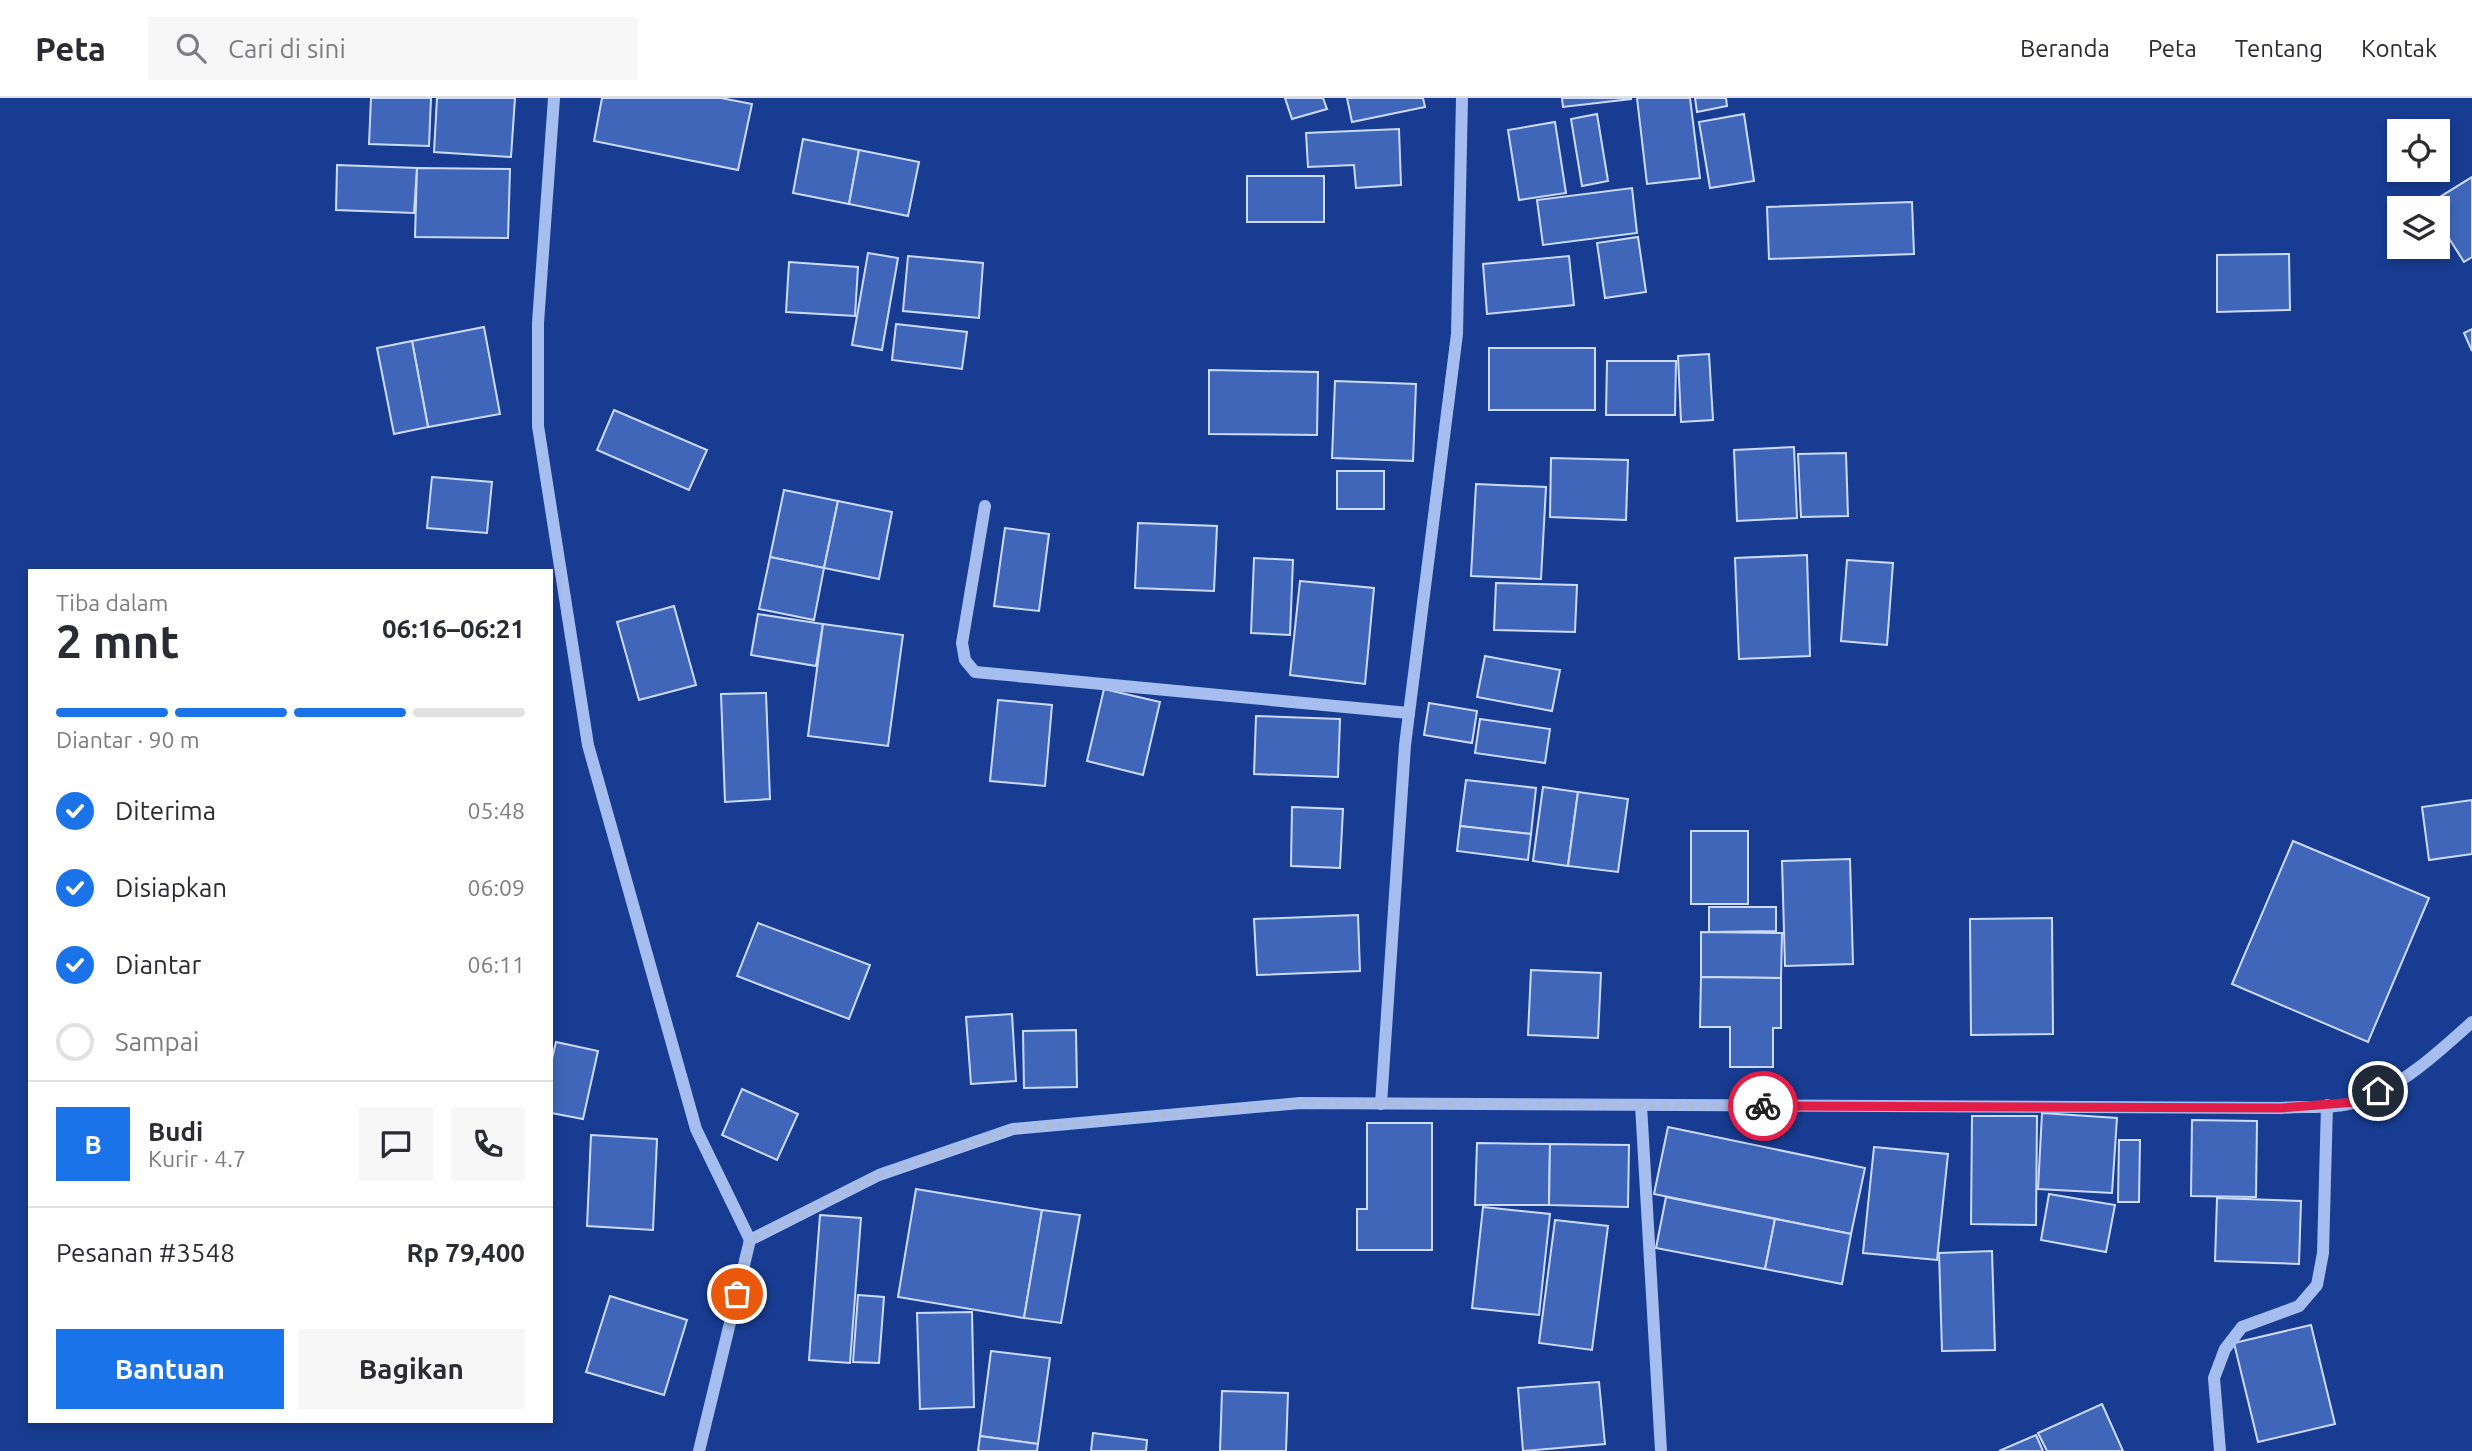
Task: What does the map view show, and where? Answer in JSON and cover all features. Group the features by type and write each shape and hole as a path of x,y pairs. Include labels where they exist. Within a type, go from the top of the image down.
{"street":[{"path":"554,98 538,323 538,426 588,745 696,1129 750,1240 699,1451"},
{"path":"1381,1104 1409,713 1457,334 1462,98"},
{"path":"985,506 962,643 965,660 975,672 1409,713"},
{"path":"750,1240 878,1175 1013,1129 1300,1103 2281,1108 2327,1105 2356,1102 2423,1067 2472,1022"},
{"path":"1641,1105 1661,1451"},
{"path":"2220,1451 2214,1378 2225,1349 2242,1327 2299,1306 2318,1285 2323,1253 2327,1105"}],"building":[{"path":"371,98 431,98 429,146 369,144"},
{"path":"437,98 515,98 511,157 434,152"},
{"path":"602,98 721,98 752,104 738,170 594,141"},
{"path":"1285,98 1323,98 1327,109 1292,119"},
{"path":"1347,98 1423,98 1425,107 1352,122"},
{"path":"1562,98 1631,98 1631,99 1563,107"},
{"path":"1637,98 1690,98 1700,178 1647,184"},
{"path":"1695,98 1726,98 1727,106 1697,112"},
{"path":"1597,114 1608,181 1582,186 1571,119"},
{"path":"1744,114 1754,181 1710,188 1699,122"},
{"path":"1555,122 1566,193 1519,200 1508,130"},
{"path":"1399,129 1401,185 1356,188 1354,165 1308,167 1306,133"},
{"path":"803,139 859,150 849,204 793,193"},
{"path":"859,150 919,162 908,216 849,204"},
{"path":"337,165 417,168 414,213 336,210"},
{"path":"417,168 510,169 508,238 415,237"},
{"path":"1247,176 1324,176 1324,222 1247,222"},
{"path":"2472,177 2472,257 2464,262 2450,240 2450,196 2441,196"},
{"path":"1632,188 1637,233 1543,245 1537,200"},
{"path":"1912,202 1914,254 1769,259 1767,207"},
{"path":"1638,237 1646,292 1605,298 1597,243"},
{"path":"868,253 898,258 882,350 852,345"},
{"path":"2289,254 2290,310 2217,312 2217,255"},
{"path":"908,256 983,263 979,318 903,311"},
{"path":"1569,256 1574,305 1487,314 1483,264"},
{"path":"789,262 858,267 855,316 786,312"},
{"path":"896,324 967,332 962,369 892,360"},
{"path":"484,327 500,414 428,427 412,341"},
{"path":"2472,329 2472,351 2464,333"},
{"path":"412,341 428,427 394,434 377,348"},
{"path":"1489,348 1595,348 1595,410 1489,410"},
{"path":"1709,354 1713,420 1681,422 1678,356"},
{"path":"1607,361 1676,361 1675,415 1606,415"},
{"path":"1209,370 1318,372 1317,435 1209,434"},
{"path":"1335,381 1416,384 1413,461 1332,458"},
{"path":"614,410 707,450 689,490 597,450"},
{"path":"1794,447 1797,518 1737,521 1734,450"},
{"path":"1846,453 1848,516 1801,517 1798,454"},
{"path":"1551,458 1628,460 1626,520 1550,517"},
{"path":"1337,471 1384,471 1384,509 1337,509"},
{"path":"432,477 492,482 487,533 427,528"},
{"path":"1476,484 1546,487 1541,579 1471,576"},
{"path":"784,490 838,501 824,568 770,557"},
{"path":"838,501 892,512 879,579 824,568"},
{"path":"1138,523 1217,526 1214,591 1135,588"},
{"path":"1005,528 1049,534 1039,611 994,606"},
{"path":"1807,555 1810,656 1739,659 1735,558"},
{"path":"770,557 824,568 814,620 759,609"},
{"path":"1254,558 1293,560 1290,635 1251,633"},
{"path":"1847,560 1893,563 1887,645 1841,641"},
{"path":"1300,581 1374,588 1365,684 1290,675"},
{"path":"1496,583 1577,585 1575,632 1494,630"},
{"path":"674,606 696,685 639,700 617,622"},
{"path":"758,614 823,624 816,666 751,655"},
{"path":"823,624 903,635 888,746 808,736"},
{"path":"1485,656 1560,670 1552,711 1477,697"},
{"path":"1104,689 1160,702 1143,775 1087,761"},
{"path":"766,693 770,799 725,802 721,694"},
{"path":"998,700 1052,705 1045,786 990,781"},
{"path":"1429,703 1477,711 1472,743 1424,735"},
{"path":"1256,716 1340,719 1338,777 1254,774"},
{"path":"1480,719 1550,729 1545,763 1475,753"},
{"path":"1466,780 1536,788 1531,834 1460,826"},
{"path":"1543,787 1578,792 1568,866 1533,861"},
{"path":"1578,792 1628,799 1618,872 1568,866"},
{"path":"2472,800 2472,854 2429,860 2422,807"},
{"path":"1292,807 1343,809 1340,868 1291,866"},
{"path":"1460,826 1531,834 1528,860 1457,851"},
{"path":"1691,831 1748,831 1748,904 1691,904"},
{"path":"2293,841 2429,898 2368,1042 2232,984"},
{"path":"1850,859 1853,964 1785,966 1782,861"},
{"path":"1709,907 1776,907 1776,931 1709,932"},
{"path":"1358,915 1360,971 1257,975 1254,919"},
{"path":"2052,918 2053,1034 1971,1035 1970,919"},
{"path":"758,923 870,965 849,1019 737,976"},
{"path":"1701,932 1782,933 1781,978 1701,977"},
{"path":"1531,970 1601,973 1598,1038 1528,1035"},
{"path":"1701,977 1781,978 1781,1028 1773,1028 1773,1067 1730,1067 1730,1027 1700,1027"},
{"path":"1012,1014 1016,1081 971,1084 966,1017"},
{"path":"1076,1030 1077,1087 1024,1088 1023,1031"},
{"path":"556,1042 598,1051 583,1119 553,1113 553,1055"},
{"path":"742,1089 798,1114 777,1160 722,1135"},
{"path":"2042,1113 2117,1118 2112,1193 2038,1189"},
{"path":"1972,1116 2037,1116 2036,1225 1971,1224"},
{"path":"2192,1120 2257,1121 2256,1197 2191,1196"},
{"path":"1367,1123 1432,1123 1432,1250 1357,1250 1357,1209 1367,1209"},
{"path":"1668,1127 1865,1168 1851,1234 1654,1194"},
{"path":"591,1135 657,1139 653,1230 587,1226"},
{"path":"2119,1140 2140,1140 2139,1202 2118,1202"},
{"path":"1477,1143 1550,1144 1549,1205 1475,1205"},
{"path":"1550,1144 1629,1145 1628,1207 1549,1205"},
{"path":"1874,1147 1948,1154 1937,1260 1863,1253"},
{"path":"916,1189 1042,1210 1024,1318 898,1297"},
{"path":"2049,1194 2115,1205 2106,1252 2041,1240"},
{"path":"1666,1197 1775,1219 1765,1269 1656,1248"},
{"path":"2217,1198 2301,1201 2299,1264 2215,1261"},
{"path":"1483,1207 1550,1214 1539,1315 1472,1308"},
{"path":"1042,1210 1080,1215 1061,1323 1024,1318"},
{"path":"820,1215 861,1218 850,1363 809,1360"},
{"path":"1775,1219 1851,1234 1842,1284 1765,1269"},
{"path":"1555,1220 1608,1226 1592,1350 1539,1343"},
{"path":"1992,1251 1995,1350 1942,1351 1939,1253"},
{"path":"858,1295 884,1297 879,1363 853,1362"},
{"path":"610,1296 687,1320 664,1395 586,1372"},
{"path":"972,1312 974,1407 920,1409 917,1313"},
{"path":"2311,1325 2335,1424 2258,1442 2234,1343"},
{"path":"991,1351 1050,1358 1038,1444 980,1436"},
{"path":"1599,1382 1605,1444 1523,1451 1518,1388"},
{"path":"1222,1391 1288,1393 1286,1451 1220,1451"},
{"path":"2102,1404 2123,1451 2047,1451 2038,1433"},
{"path":"1093,1433 1147,1440 1146,1451 1091,1451"},
{"path":"2036,1435 2043,1451 1999,1451"},
{"path":"980,1436 1038,1444 1037,1451 978,1451"}],"way so far":[{"path":"737,1294 750,1240 878,1175 1013,1129 1300,1103 1763,1106"}],"route":[{"path":"1763,1106 2281,1108 2356,1102 2378,1091"}]}
